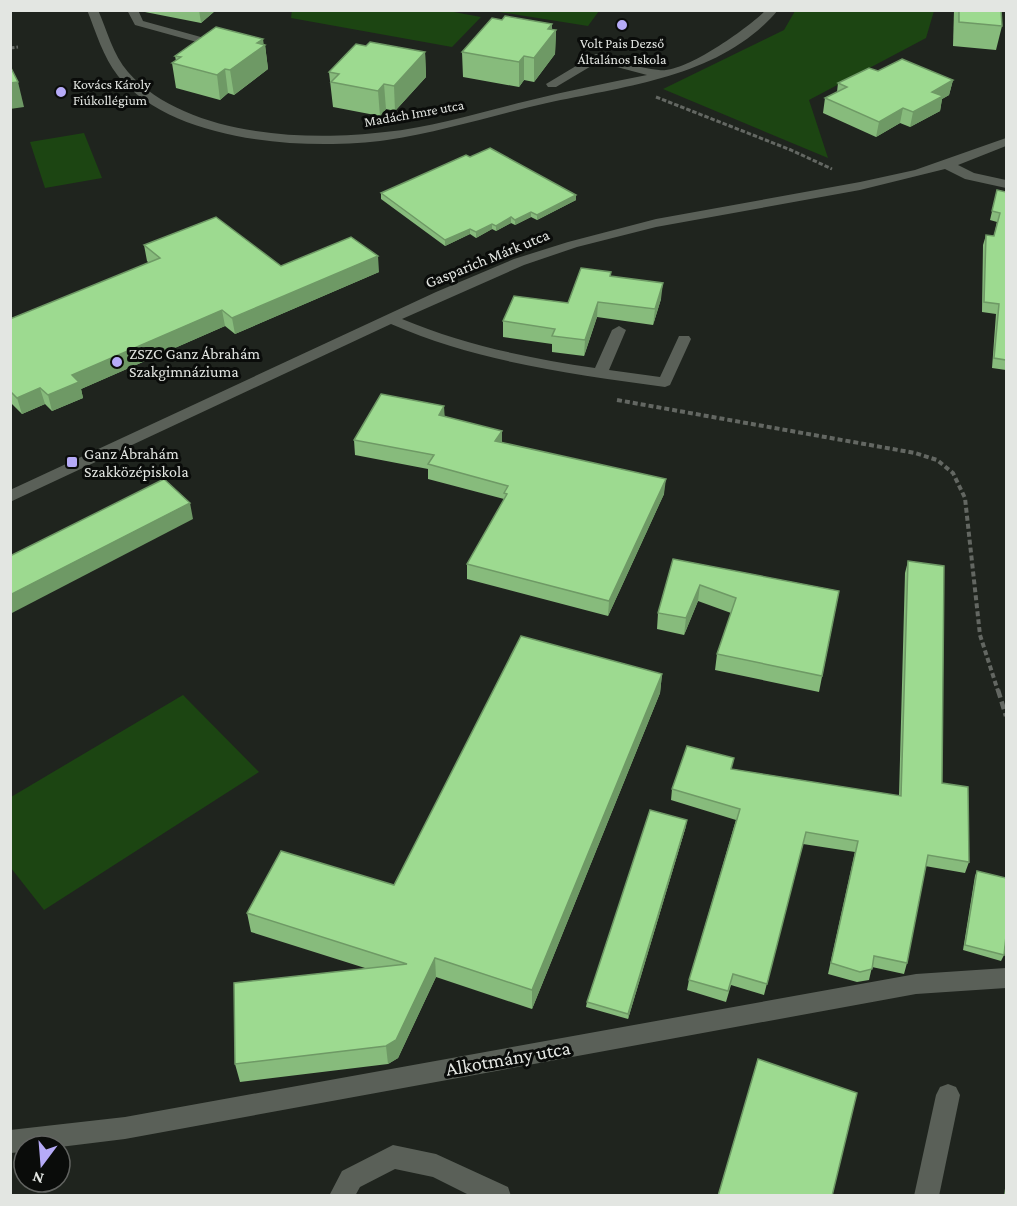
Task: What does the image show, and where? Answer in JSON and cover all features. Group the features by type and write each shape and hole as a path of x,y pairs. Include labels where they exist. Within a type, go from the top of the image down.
{"street":[{"name":"Madách Imre utca","path":"92,10 114,61 125,76 142,92 166,107 197,120 234,129 272,135 336,139 384,136 661,75 696,64 721,51 743,37 773,10"},
{"path":"132,10 139,23 204,41"},
{"path":"552,84 596,58 661,75"},
{"name":"Gasparich Márk utca","path":"10,497 391,319 543,253 598,236 685,217 861,187 949,166 1006,142"},
{"path":"949,166 970,176 1006,184"},
{"path":"391,319 414,329 501,357 665,382 684,339"},
{"path":"600,373 619,330"},
{"name":"Alkotmány utca","path":"10,1142 137,1126 916,984 1006,978"},
{"path":"926,1196 948,1095"},
{"path":"341,1196 351,1179 393,1158 436,1166 499,1196"}],"path":[{"path":"10,48 18,47"},
{"path":"622,84 791,150 847,176 861,187"},
{"path":"615,400 915,453 937,460 953,473 965,498 980,635 1006,716"}],"green space":[{"path":"292,10 443,10 481,17 452,47 291,18"},
{"path":"599,10 588,26 493,11"},
{"path":"795,11 934,11 926,38 809,100 828,158 663,89 784,30"},
{"path":"84,133 102,178 45,188 30,142"},
{"path":"183,695 259,772 44,910 11,868 11,797"}],"building":[{"path":"959,10 1001,10 1002,26 959,22"},
{"path":"505,16 552,24 548,29 556,30 534,58 524,56 519,62 462,52 492,18 502,20"},
{"path":"216,27 263,39 257,43 265,45 230,70 225,69 217,75 172,63 181,57 175,56"},
{"path":"370,42 425,52 394,86 384,84 378,91 331,82 339,74 329,72 356,44 366,46"},
{"path":"902,59 953,80 932,92 943,96 913,112 903,108 879,122 825,98 847,87 838,83 869,68 878,71"},
{"path":"10,66 18,82 10,83"},
{"path":"490,148 576,195 537,215 531,212 515,220 511,217 496,226 492,224 476,232 470,229 445,240 381,193 466,155 470,157"},
{"path":"997,190 1006,192 1006,360 994,358 999,304 984,302 986,235 994,236 1000,213 992,211"},
{"path":"216,217 281,266 351,237 378,256 232,318 222,310 72,375 79,382 48,395 40,388 17,398 10,391 10,319 160,258 144,245"},
{"path":"581,268 611,272 610,276 663,283 655,309 598,302 585,340 552,336 555,329 503,321 514,296 568,303"},
{"path":"381,394 444,406 439,415 502,431 495,441 666,479 609,601 467,564 507,494 504,493 508,486 428,464 434,455 354,440"},
{"path":"164,479 190,503 10,595 10,556"},
{"path":"673,559 839,591 822,676 717,654 736,598 700,585 686,618 658,613"},
{"path":"908,561 944,566 942,783 968,787 969,862 928,855 907,963 874,956 872,969 860,972 831,963 858,841 806,832 767,984 733,974 728,991 689,980 740,809 672,789 687,746 734,758 731,769 901,796"},
{"path":"521,636 662,674 532,990 435,958 396,1040 386,1046 235,1064 234,983 407,964 247,913 281,851 394,885"},
{"path":"650,810 687,820 628,1014 587,1002"},
{"path":"977,871 1006,878 1004,955 965,945"},
{"path":"758,1059 857,1093 832,1196 718,1196"}],"place":[{"name":"Volt Pais Dezső Általános Iskola","path":"622,25"},
{"name":"Kovács Károly Fiúkollégium","path":"61,92"},
{"name":"ZSZC Ganz Ábrahám Szakgimnáziuma","path":"117,362"},
{"name":"Ganz Ábrahám Szakközépiskola","path":"72,462"}]}
